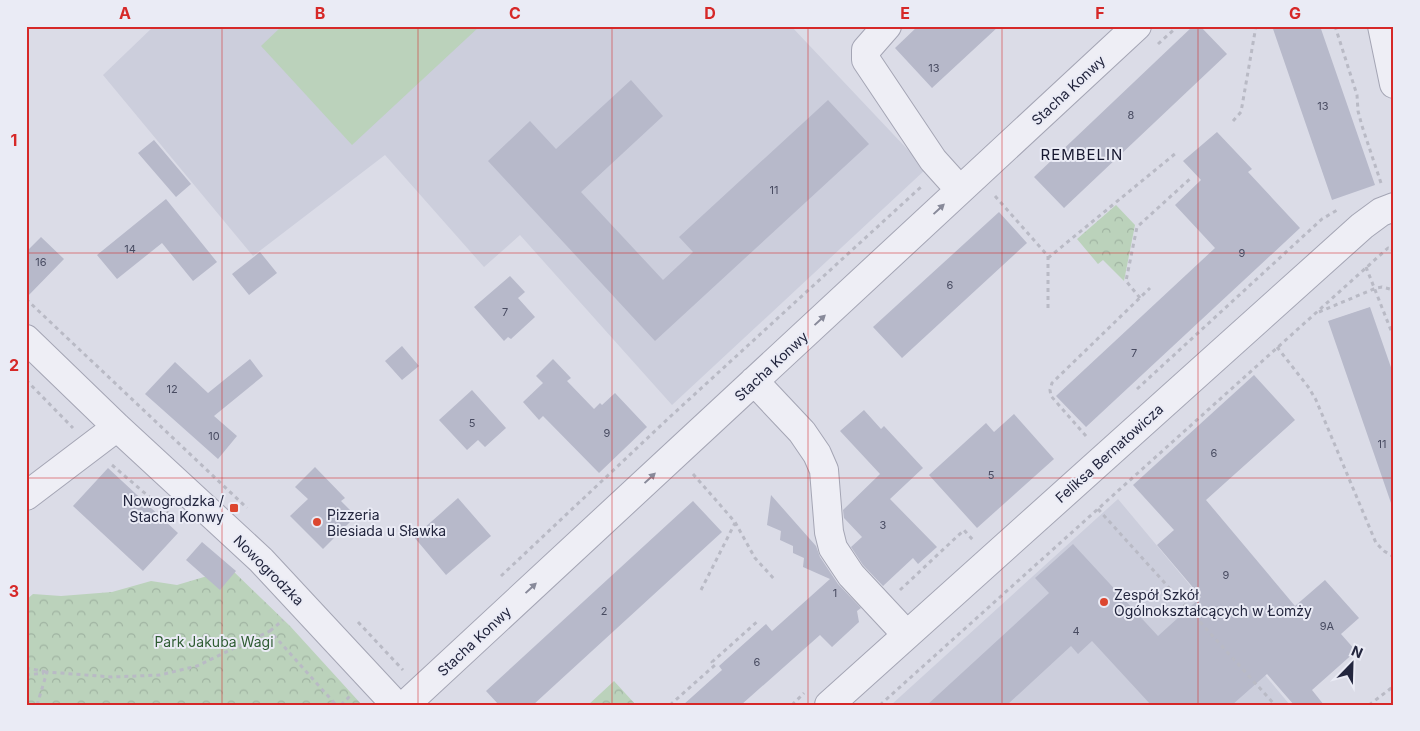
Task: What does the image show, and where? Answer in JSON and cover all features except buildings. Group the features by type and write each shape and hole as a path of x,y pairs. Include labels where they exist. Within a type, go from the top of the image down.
{"street":[{"path":"887,26 866,50 866,60 928,152 960,190"},
{"name":"Stacha Konwy","path":"405,705 1137,26"},
{"path":"1382,26 1394,84"},
{"name":"Feliksa Bernatowicza","path":"829,705 1362,226 1387,209"},
{"name":"Nowogrodzka","path":"26,339 117,427 261,560 396,705"},
{"path":"754,381 802,432 817,454 824,470 829,532 833,548 851,575 906,635"},
{"path":"26,496 117,427"}],"path":[{"path":"1233,120 1241,112 1256,26"},
{"path":"1335,26 1357,95 1358,111 1362,126 1382,184 1376,190 1387,209 1388,248"},
{"path":"1048,258 1176,153"},
{"path":"495,582 941,168"},
{"path":"1140,298 1126,282 1137,227 1192,177"},
{"path":"995,196 1045,252 1048,258 1048,308"},
{"path":"1388,248 1392,249 1394,258"},
{"path":"880,705 1388,248"},
{"path":"1366,267 1376,288 1394,338"},
{"path":"1316,313 1376,288 1382,287 1394,290"},
{"path":"1086,436 1051,396 1052,383 1150,288"},
{"path":"26,299 112,379"},
{"path":"1277,347 1316,400 1376,543 1394,557"},
{"path":"26,380 74,430"},
{"path":"693,474 735,522 755,558 775,580"},
{"path":"1098,509 1275,705"},
{"path":"701,590 735,522"},
{"path":"881,607 964,530 974,540"},
{"path":"26,668 47,672 112,677 160,675 197,666 270,631 288,616"},
{"path":"670,705 715,665 712,662 759,620"},
{"path":"270,631 336,705"},
{"path":"26,675 47,672"},
{"path":"37,705 47,672"},
{"path":"1369,705 1394,686"}],"shaded area":[{"path":"154,26 791,26 926,169 672,405 520,235 484,267 385,155 253,256 103,75"},
{"name":"Zespół Szkół Ogólnokształcących w Łomży","path":"1118,499 1290,705 891,705"}],"green space":[{"path":"282,26 480,26 352,145 261,46"},
{"path":"1116,205 1135,225 1124,281 1103,260 1098,264 1077,239"},
{"name":"Park Jakuba Wagi","path":"231,569 290,626 362,705 26,705 26,600 33,594 61,596 112,592 151,581 177,585"},
{"path":"614,681 636,705 588,705"}],"place":[{"name":"Nowogrodzka / Stacha Konwy","path":"234,508"},
{"name":"Pizzeria Biesiada u Sławka","path":"317,522"},
{"name":"Zespół Szkół Ogólnokształcących w Łomży","path":"1104,602"}],"district":[{"name":"REMBELIN","path":"1082,154"}]}
